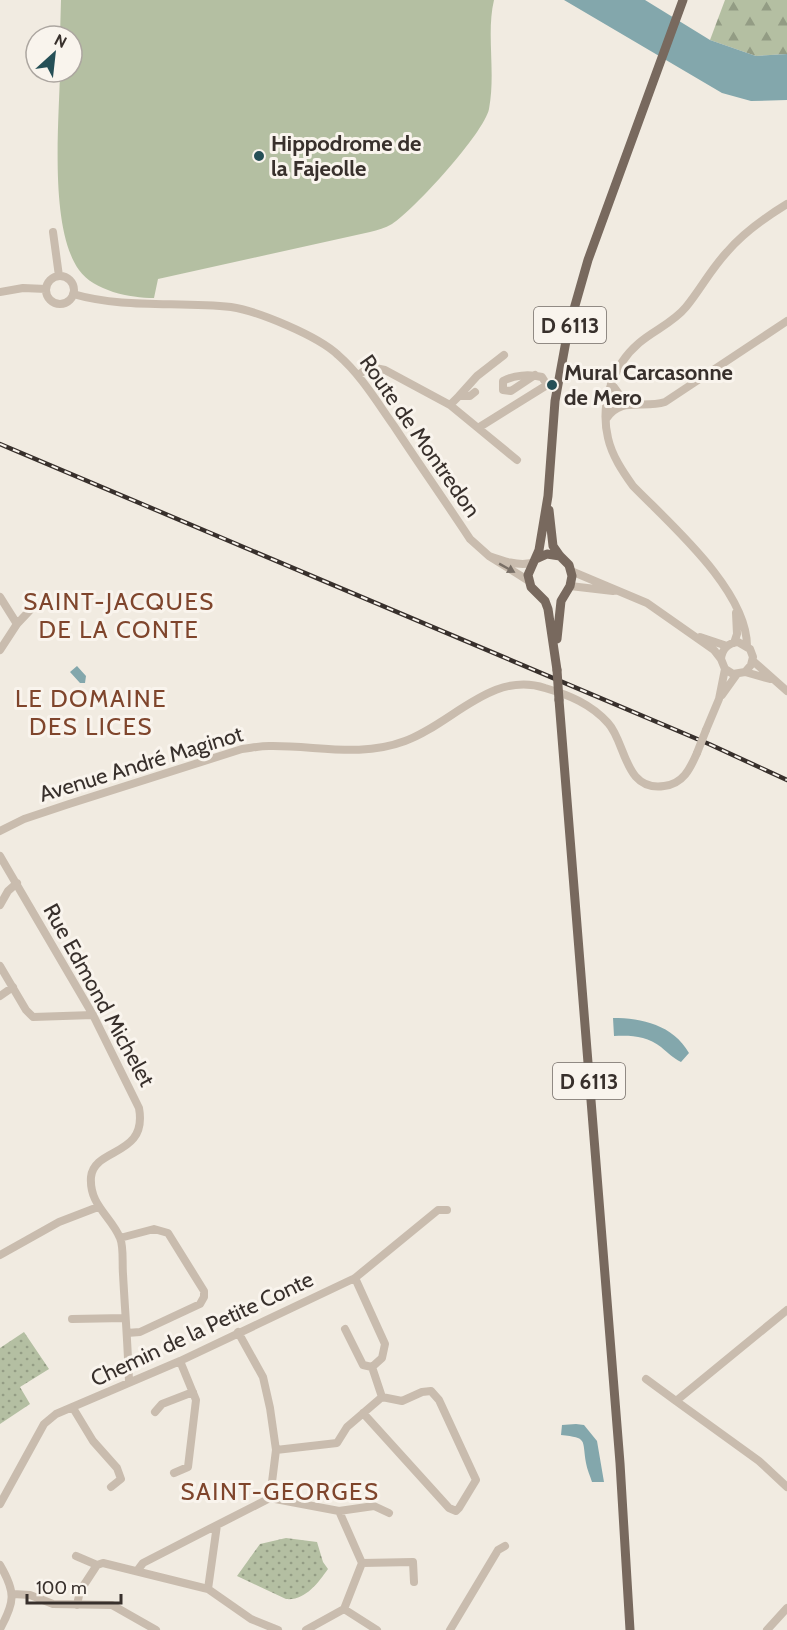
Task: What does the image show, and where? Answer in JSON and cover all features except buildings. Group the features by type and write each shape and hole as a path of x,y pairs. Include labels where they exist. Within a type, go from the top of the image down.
{"main road":[{"name":"D 6113","path":"534,561 539,550 548,496 555,401 568,330 588,260 683,0"},
{"name":"D 6113","path":"548,496 551,536 553,546 560,556"},
{"path":"548,554 560,556 572,571 567,589 553,598 541,596 535,592 529,581 529,568 534,561 548,554"},
{"name":"D 6113","path":"567,589 561,601 557,635 557,670 620,1462 636,1630"},
{"name":"D 6113","path":"541,596 548,609 557,670"},
{"name":"D 6113","path":"620,1462 628,1630"}],"street":[{"path":"787,204 762,219 744,234 725,254 685,309 674,320 638,344 625,357 611,383 605,420 608,440 623,472 633,486 709,565 731,595 740,616 753,661 787,691"},
{"path":"53,232 59,276"},
{"path":"59,276 71,281 73,294 65,303 59,304 48,298 46,289 50,280 59,276"},
{"path":"0,292 23,288 46,289"},
{"name":"Route de Montredon","path":"73,294 94,300 232,308 255,313 325,345 338,354 358,375 470,539 489,556 529,581"},
{"path":"607,398 614,405 653,406 665,402 787,321"},
{"path":"450,405 477,376 504,355"},
{"path":"358,375 370,368 385,370 450,405 517,460"},
{"path":"478,428 547,385 542,376 535,375"},
{"path":"611,383 619,394 644,405"},
{"path":"459,396 470,396 475,392"},
{"path":"607,398 619,394"},
{"path":"605,420 620,405"},
{"path":"489,556 504,562 524,565 534,561"},
{"path":"572,571 647,603 714,650 725,669 719,699"},
{"path":"567,589 622,592"},
{"path":"0,597 17,624"},
{"path":"0,650 17,624 34,606"},
{"path":"721,659 738,626 736,609"},
{"path":"695,636 747,646"},
{"path":"719,699 753,661"},
{"path":"725,669 757,674 779,684"},
{"name":"Avenue André Maginot","path":"0,831 24,819 242,749 269,746 354,751 379,749 422,734 491,692 512,684 529,683 545,688 584,703 597,711 611,726 627,764 637,778 646,784 660,787 676,783 690,769 719,699"},
{"name":"Rue Edmond Michelet","path":"0,856 93,1015 139,1108 141,1120 136,1136 97,1165 92,1172 92,1190 98,1207"},
{"path":"0,905 8,891 17,883"},
{"path":"0,966 4,979 13,987 26,1010 33,1017 93,1015"},
{"path":"0,996 13,987"},
{"path":"0,1255 59,1222 98,1207 120,1238 128,1333 129,1383"},
{"name":"Chemin de la Petite Conte","path":"0,1504 44,1424 56,1414 180,1361 355,1278 438,1210 447,1210"},
{"path":"120,1238 154,1229 168,1233 204,1291 200,1304 140,1332 128,1333"},
{"path":"355,1278 385,1344 382,1358 372,1368"},
{"path":"676,1401 787,1310"},
{"path":"72,1319 125,1318"},
{"path":"345,1329 363,1365 372,1368"},
{"path":"238,1332 263,1377 270,1408 276,1450 270,1498"},
{"path":"174,1473 188,1467 196,1400 180,1361"},
{"path":"372,1368 381,1397"},
{"path":"646,1379 759,1461 787,1487"},
{"path":"363,1413 449,1508 456,1511 476,1480 439,1400 431,1391 422,1392 402,1401 381,1397"},
{"path":"155,1412 162,1404 193,1392"},
{"path":"276,1450 337,1443 344,1430 381,1397"},
{"path":"73,1408 93,1441 117,1468 121,1479 111,1487"},
{"path":"137,1571 143,1563 270,1498 339,1511 374,1506 389,1513"},
{"path":"306,1630 344,1609 362,1563 339,1511"},
{"path":"208,1589 217,1525"},
{"path":"450,1630 498,1550 505,1546"},
{"path":"76,1556 97,1565"},
{"path":"362,1563 413,1562 414,1582"},
{"path":"76,1605 80,1591 97,1565 103,1563 208,1589 251,1618 278,1630"},
{"path":"0,1565 13,1594 10,1611 0,1629"},
{"path":"13,1594 30,1595 53,1604 112,1605 156,1630"},
{"path":"767,1630 787,1608"},
{"path":"344,1609 377,1630"}],"green space":[{"name":"Hippodrome de la Fajeolle","path":"61,0 494,0 491,26 492,81 489,109 475,135 447,170 416,204 389,225 370,232 158,279 154,298 134,297 103,288 86,277 79,270 70,252 63,229 58,174 60,84 84,84 84,24 60,24"},
{"path":"725,0 787,0 787,54 756,56 710,40"},
{"path":"24,1332 49,1369 20,1387 30,1404 0,1424 0,1348"},
{"path":"286,1538 317,1542 323,1562 328,1569 305,1594 286,1599 237,1576 260,1544"}],"water":[{"path":"564,0 645,0 710,40 756,56 787,54 787,100 751,101 722,93"},
{"path":"77,666 86,676 85,683 80,683 70,672"},
{"path":"613,1018 656,1025 674,1036 689,1053 681,1062 650,1040 633,1036 614,1036"},
{"path":"562,1425 584,1425 597,1441 604,1482 592,1482 586,1465 582,1441 576,1437 561,1435"}],"railway":[{"path":"0,444 709,744 787,780"}],"place":[{"name":"Hippodrome de la Fajeolle","path":"259,156"},
{"name":"Mural Carcasonne de Mero","path":"552,385"}],"district":[{"name":"SAINT-JACQUES DE LA CONTE","path":"119,615"},
{"name":"LE DOMAINE DES LICES","path":"91,712"},
{"name":"SAINT-GEORGES","path":"280,1491"}]}
